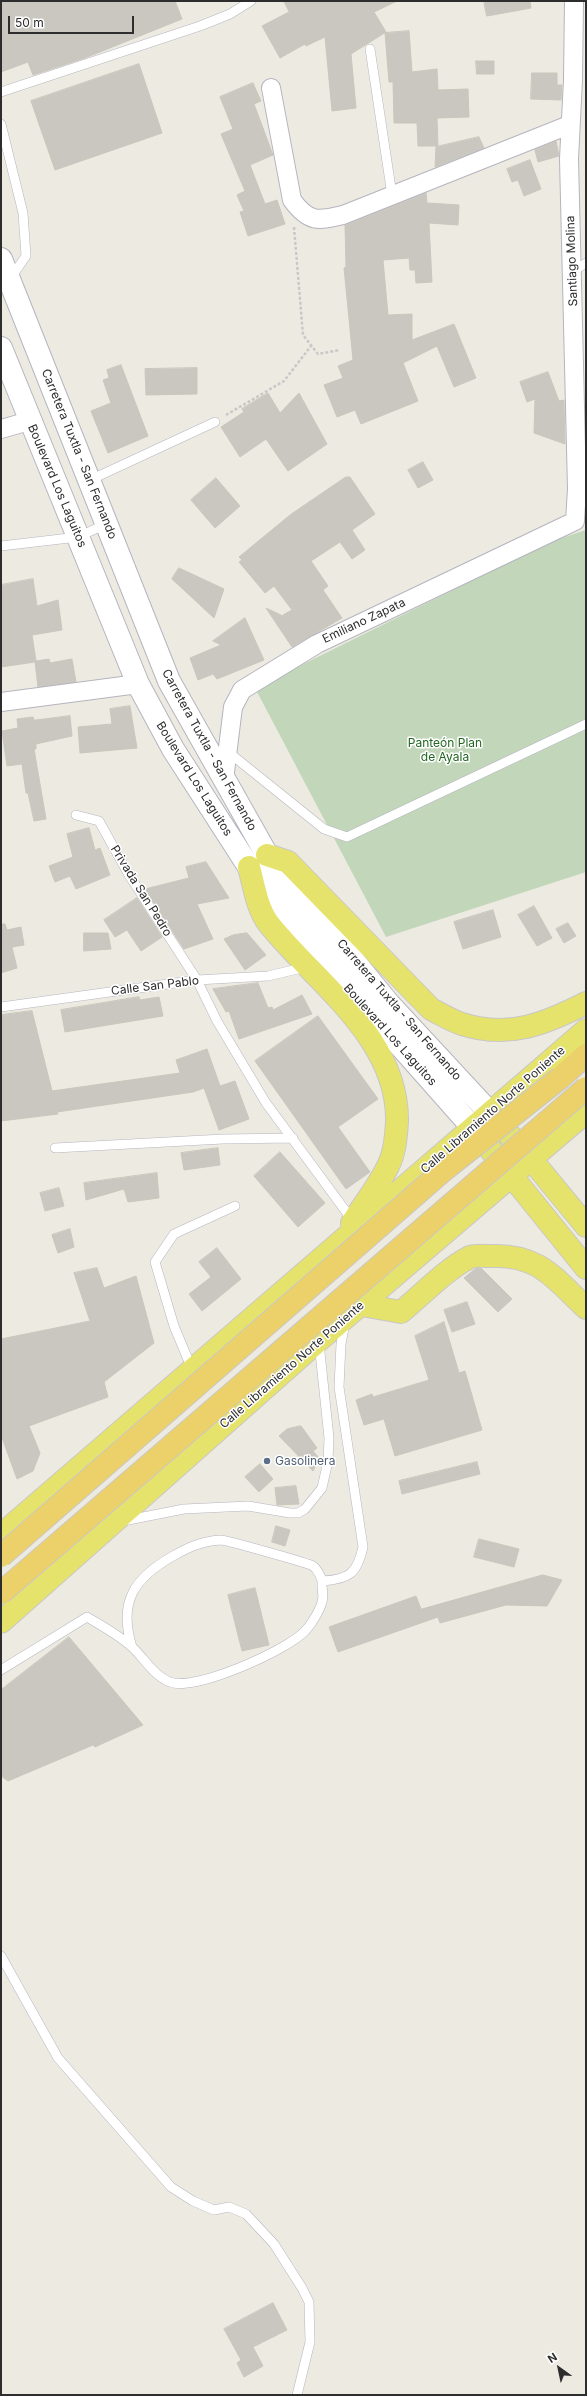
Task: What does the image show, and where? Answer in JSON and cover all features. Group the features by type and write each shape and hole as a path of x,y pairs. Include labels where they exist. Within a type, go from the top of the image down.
{"highway":[{"name":"Calle Libramiento Norte Poniente","path":"1,1556 444,1170 586,1056"},
{"name":"Calle Libramiento Norte Poniente","path":"1,1592 586,1088"}],"main road":[{"name":"Carretera Tuxtla - San Fernando","path":"1,259 169,681 224,780 267,855 389,1004 490,1113"},
{"name":"Boulevard Los Laguitos","path":"1,348 29,421 138,684 173,749 249,867 335,972 473,1128"},
{"path":"267,855 288,862 431,1009 461,1024 487,1030 515,1030 550,1021 586,1003"},
{"path":"249,867 257,899 268,923 356,1019 374,1044 384,1067 397,1109 396,1139 389,1164 336,1246"},
{"name":"Calle Libramiento Norte Poniente","path":"1,1535 586,1030"},
{"name":"Calle Libramiento Norte Poniente","path":"1,1622 318,1341 346,1319 586,1112"},
{"path":"490,1113 531,1159 586,1226"},
{"path":"473,1128 513,1175 586,1268"},
{"path":"362,1304 401,1312 446,1274 472,1256 504,1255 519,1256 532,1261 550,1273 586,1308"}],"street":[{"name":"Santiago Molina","path":"574,1 580,79 569,125 580,267 577,488 580,519"},
{"path":"271,88 292,200 302,214 312,219 323,220 343,215 569,125"},
{"path":"1,429 29,421"},
{"name":"Emiliano Zapata","path":"224,780 233,707 242,690 317,644 580,519"},
{"path":"1,702 138,684"}],"lane":[{"path":"1,92 200,26 230,14 251,1"},
{"path":"370,49 392,195"},
{"path":"1,124 23,213 26,256 9,280"},
{"path":"90,480 215,422"},
{"path":"1,546 78,537 107,523"},
{"path":"227,751 324,830 347,837 586,724"},
{"name":"Privada San Pedro","path":"76,815 99,821 129,875 197,980 217,1021 266,1103 353,1221"},
{"name":"Calle San Pablo","path":"1,1007 197,980 268,976 309,966"},
{"path":"55,1148 223,1139 293,1138"},
{"path":"193,1369 174,1326 155,1262 174,1234 235,1206"},
{"path":"322,1581 343,1579 352,1573 359,1562 363,1547 363,1531 339,1387 341,1344 346,1319"},
{"path":"111,1524 184,1509 248,1506 290,1513 298,1513 305,1509 322,1488 328,1461 329,1438 318,1341"},
{"path":"1,1670 87,1617 132,1647 150,1667 170,1682 193,1682 227,1673 283,1647 305,1631 322,1603 322,1581 315,1567 302,1561 223,1540 195,1543 152,1568 135,1587 127,1607 126,1628 132,1647"},
{"path":"1,1956 58,2058 171,2187 192,2201 214,2210 228,2208 246,2214 274,2244 309,2302 310,2342 297,2395"}],"path":[{"path":"292,200 303,335 318,354 340,350"},
{"path":"215,422 284,381 311,346"}],"green space":[{"name":"Panteón Plan de Ayala","path":"586,530 586,872 386,937 255,688 552,541"}],"building":[{"path":"1,1 175,1 182,19 85,58 33,75 28,62 1,72"},
{"path":"284,1 397,1 374,12 386,32 351,54 356,108 332,111 325,37 306,46 305,44 280,58 262,26 289,12"},
{"path":"484,1 530,1 531,8 487,16"},
{"path":"409,31 412,72 437,69 438,90 468,89 469,117 437,118 438,146 418,146 417,123 394,123 393,82 389,82 385,33"},
{"path":"476,61 494,61 494,74 477,74"},
{"path":"139,64 162,133 55,170 31,101"},
{"path":"532,73 557,73 557,85 562,85 561,100 531,99"},
{"path":"253,83 261,101 254,104 273,155 250,165 265,204 277,200 285,224 248,236 240,212 244,211 237,195 245,191 221,134 233,129 220,97"},
{"path":"479,137 484,148 435,167 436,147"},
{"path":"556,141 559,156 538,162 535,150"},
{"path":"530,160 541,189 524,196 518,180 512,182 507,169"},
{"path":"426,193 427,203 459,205 458,225 429,223 432,282 416,283 415,270 410,270 409,258 383,260 388,315 412,314 412,340 454,324 476,378 454,387 437,346 403,363 418,401 361,424 355,410 337,417 324,385 343,378 338,366 353,360 344,268 346,267 345,225"},
{"path":"121,365 148,436 108,453 91,411 111,403 103,380 109,378 107,370"},
{"path":"197,368 197,394 146,395 145,369"},
{"path":"548,372 559,401 564,400 565,444 534,433 535,399 527,402 520,382"},
{"path":"268,393 280,413 299,393 327,444 288,471 266,439 240,457 221,427 244,412 242,409"},
{"path":"423,462 433,480 418,488 408,470"},
{"path":"346,477 350,477 375,514 352,530 365,550 352,559 340,542 311,561 328,586 323,590 342,618 292,647 266,608 285,617 283,615 292,610 274,586 265,593 239,562 242,560 239,557 290,515"},
{"path":"216,478 240,506 215,528 191,500"},
{"path":"179,568 224,589 214,618 172,579"},
{"path":"33,579 37,606 58,600 62,630 32,635 36,661 49,659 50,663 72,659 76,682 38,687 35,662 1,667 1,585"},
{"path":"245,618 264,660 217,679 213,674 198,680 190,658 221,645 213,641"},
{"path":"130,706 137,748 80,753 78,727 112,724 110,709"},
{"path":"70,716 72,736 36,744 36,749 34,749 46,819 34,821 28,793 26,793 22,764 7,766 2,731 18,728 17,719 33,717 34,720"},
{"path":"89,828 95,850 100,848 110,875 76,889 70,876 55,882 49,866 73,857 67,834"},
{"path":"206,862 229,898 197,904 213,939 184,949 145,889 189,878 186,867"},
{"path":"137,898 162,937 141,951 127,930 115,937 104,920"},
{"path":"534,906 552,938 537,946 518,915"},
{"path":"493,910 501,937 463,949 454,922"},
{"path":"568,923 576,936 564,943 556,929"},
{"path":"1,924 5,924 7,930 21,927 24,945 12,947 17,968 1,973"},
{"path":"84,933 108,933 111,949 84,951"},
{"path":"247,933 266,955 245,970 224,939 233,935"},
{"path":"258,983 268,1008 272,1007 273,1010 302,995 312,1014 239,1039 229,1011 226,1012 213,989"},
{"path":"139,997 140,1000 159,997 163,1016 65,1032 61,1010"},
{"path":"32,1011 52,1091 180,1073 176,1060 207,1049 220,1086 235,1081 249,1119 219,1130 204,1088 193,1092 57,1112 58,1114 1,1121 1,1015"},
{"path":"318,1016 378,1099 338,1127 370,1172 346,1189 255,1061"},
{"path":"218,1148 220,1165 184,1170 181,1153"},
{"path":"280,1152 325,1203 298,1227 254,1176"},
{"path":"157,1173 159,1198 128,1202 124,1189 86,1200 84,1183"},
{"path":"59,1188 64,1206 45,1211 40,1193"},
{"path":"70,1229 74,1247 58,1253 52,1235"},
{"path":"217,1248 241,1279 202,1311 189,1294 211,1277 199,1262"},
{"path":"97,1268 104,1288 136,1276 154,1343 104,1382 108,1397 29,1426 40,1453 33,1471 17,1479 1,1435 1,1339 90,1321 74,1273"},
{"path":"481,1268 512,1299 498,1312 464,1278 475,1269"},
{"path":"467,1302 475,1324 452,1332 444,1310"},
{"path":"444,1322 459,1373 465,1371 482,1430 395,1456 384,1419 364,1425 356,1400 372,1394 373,1397 429,1380 415,1336"},
{"path":"301,1426 317,1448 313,1451 319,1458 313,1471 279,1436 287,1429"},
{"path":"477,1462 480,1474 402,1494 399,1481"},
{"path":"260,1464 273,1479 259,1492 245,1477"},
{"path":"296,1486 299,1504 277,1505 275,1488"},
{"path":"276,1526 290,1530 285,1546 272,1542"},
{"path":"479,1539 519,1549 514,1567 474,1557"},
{"path":"543,1575 562,1580 547,1606 506,1605 440,1623 438,1617 338,1652 329,1627 416,1596 421,1609"},
{"path":"255,1588 269,1645 242,1651 228,1595"},
{"path":"69,1637 143,1725 95,1747 93,1745 8,1781 1,1776 1,1690"},
{"path":"273,2303 287,2330 253,2347 263,2366 244,2377 237,2363 241,2360 224,2329"}],"place":[{"name":"Gasolinera","path":"267,1461"}]}
